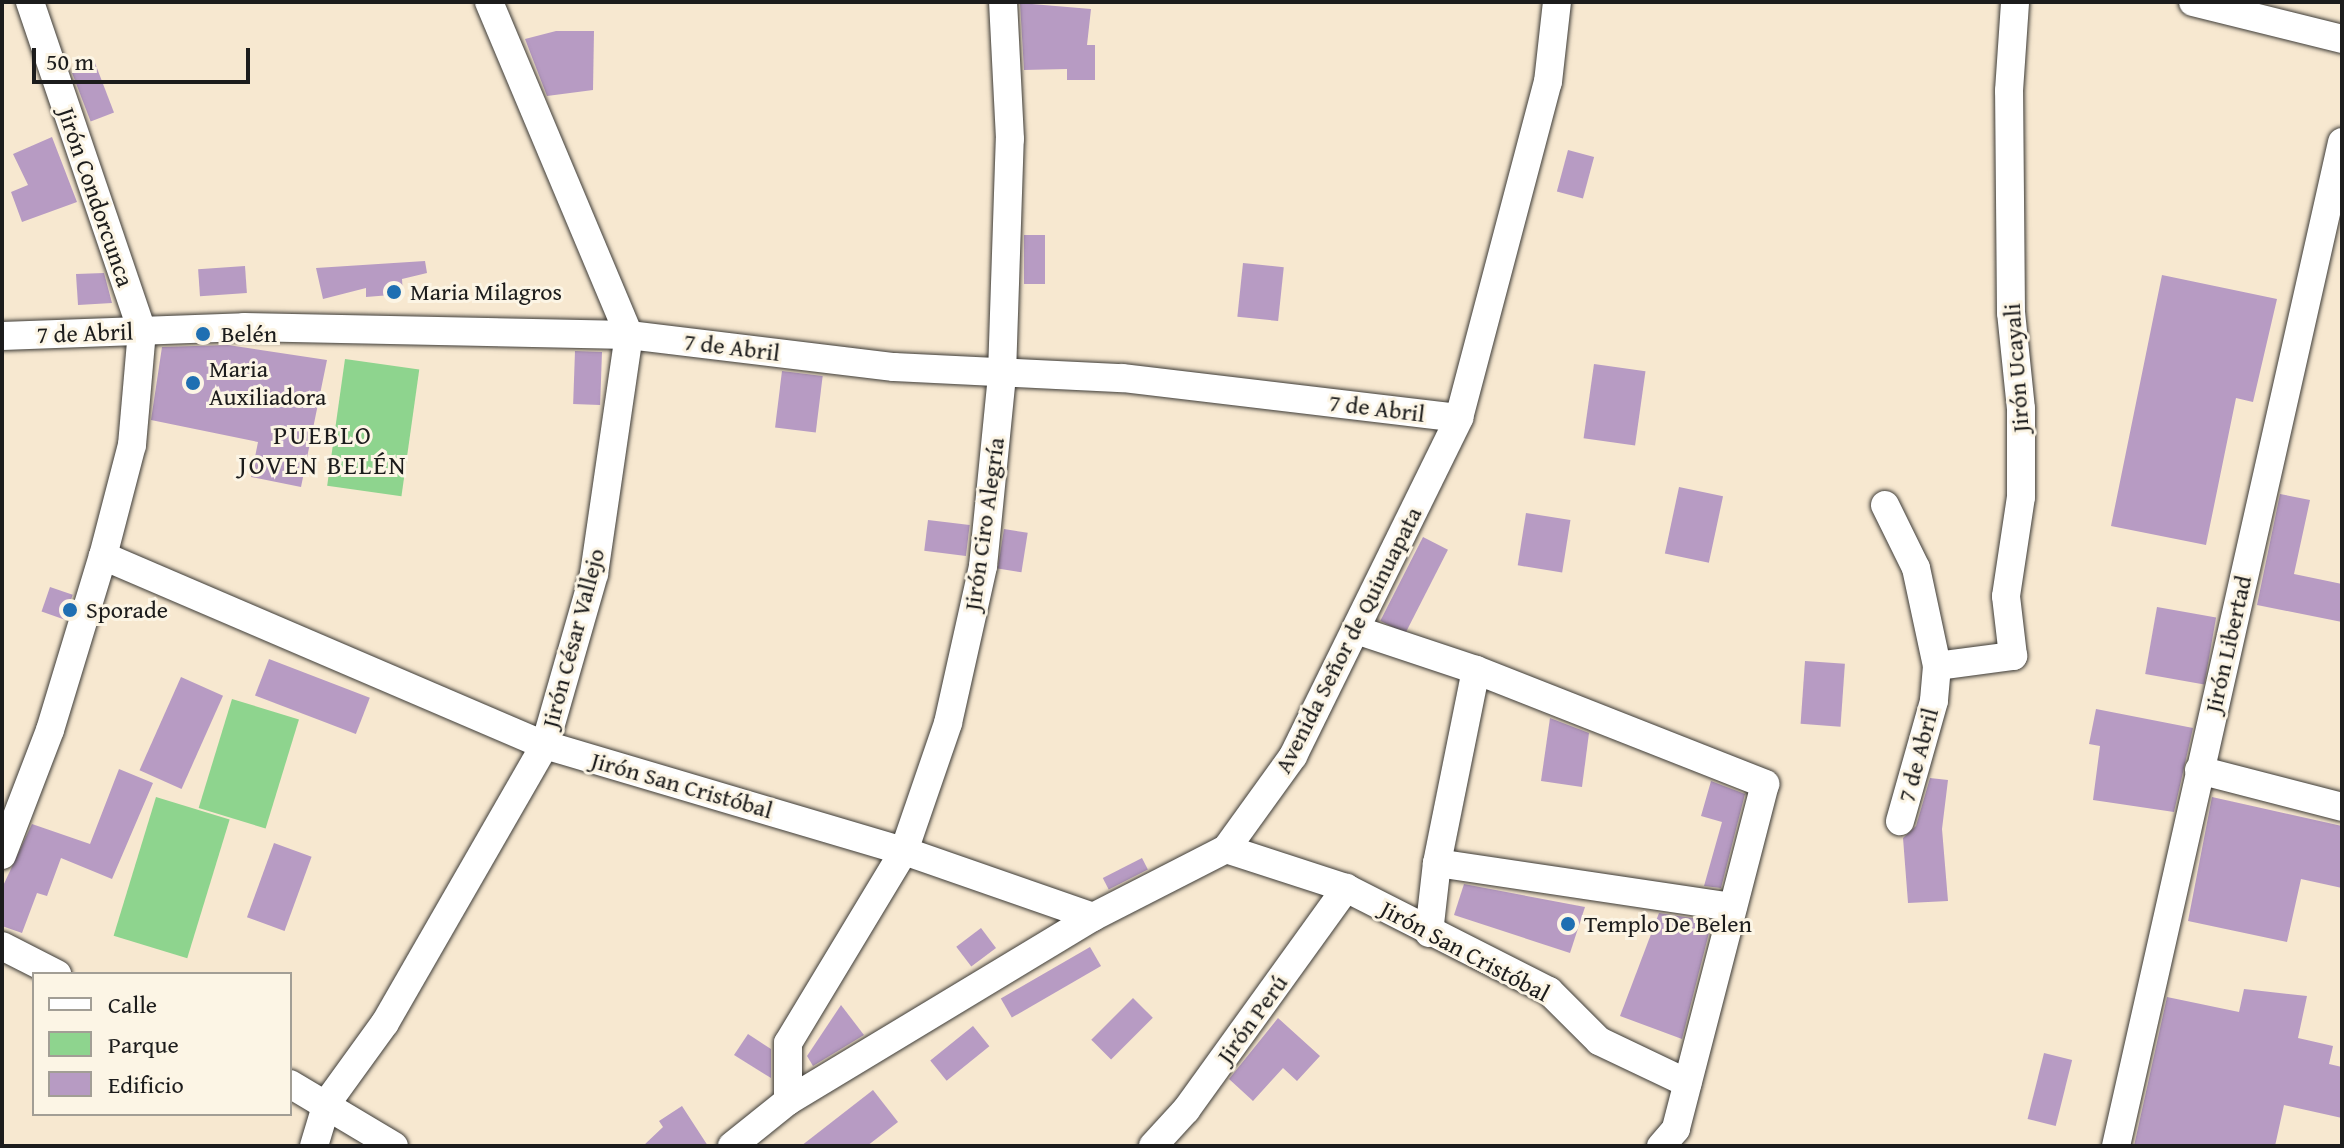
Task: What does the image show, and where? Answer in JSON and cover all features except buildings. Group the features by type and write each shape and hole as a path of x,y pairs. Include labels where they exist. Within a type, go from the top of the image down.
{"street":[{"name":"Jirón Condorcunca","path":"2,855 50,730 103,556 132,445 142,331 30,2"},
{"path":"489,2 629,335"},
{"name":"Jirón Ciro Alegría","path":"788,1101 788,1043 904,851 948,723 983,566 1002,374 1010,139 1003,2"},
{"name":"Avenida Señor de Quinuapata","path":"732,1146 788,1101 1093,917 1226,849 1293,756 1459,418 1548,82 1557,2"},
{"name":"Jirón Ucayali","path":"1937,666 2013,656 2006,596 2021,497 2021,409 2011,313 2009,91 2015,2"},
{"path":"2193,2 2342,39"},
{"name":"Jirón Libertad","path":"2116,1146 2342,142"},
{"name":"7 de Abril","path":"2,336 244,327 629,335 1002,374 1123,378 1459,418"},
{"name":"Jirón César Vallejo","path":"314,1146 327,1103 385,1023 545,745 594,574 629,335"},
{"name":"7 de Abril","path":"1885,505 1916,568 1937,666 1934,701 1900,821"},
{"name":"Jirón San Cristóbal","path":"103,556 545,745 904,851 1093,917"},
{"path":"1356,630 1476,670 1765,784 1676,1129 1661,1146"},
{"path":"1429,933 1437,863 1476,670"},
{"path":"2199,770 2342,807"},
{"name":"Jirón San Cristóbal","path":"1226,849 1346,888 1429,933 1549,991 1599,1041 1687,1083"},
{"path":"1437,863 1733,907"},
{"name":"Jirón Perú","path":"1153,1146 1186,1110 1346,888"},
{"path":"2,946 53,972"},
{"path":"292,1085 327,1103 394,1146"}],"green space":[{"path":"345,359 419,369 401,496 327,486"},
{"path":"232,699 299,719 266,828 199,808"},
{"path":"156,797 230,820 187,958 114,936"}],"place":[{"name":"Maria Milagros","path":"394,292"},
{"name":"Belén","path":"203,334"},
{"name":"Maria Auxiliadora","path":"193,383"},
{"name":"Sporade","path":"70,610"},
{"name":"Templo De Belen","path":"1568,924"}],"district":[{"name":"PUEBLO JOVEN BELÉN","path":"323,450"}]}
